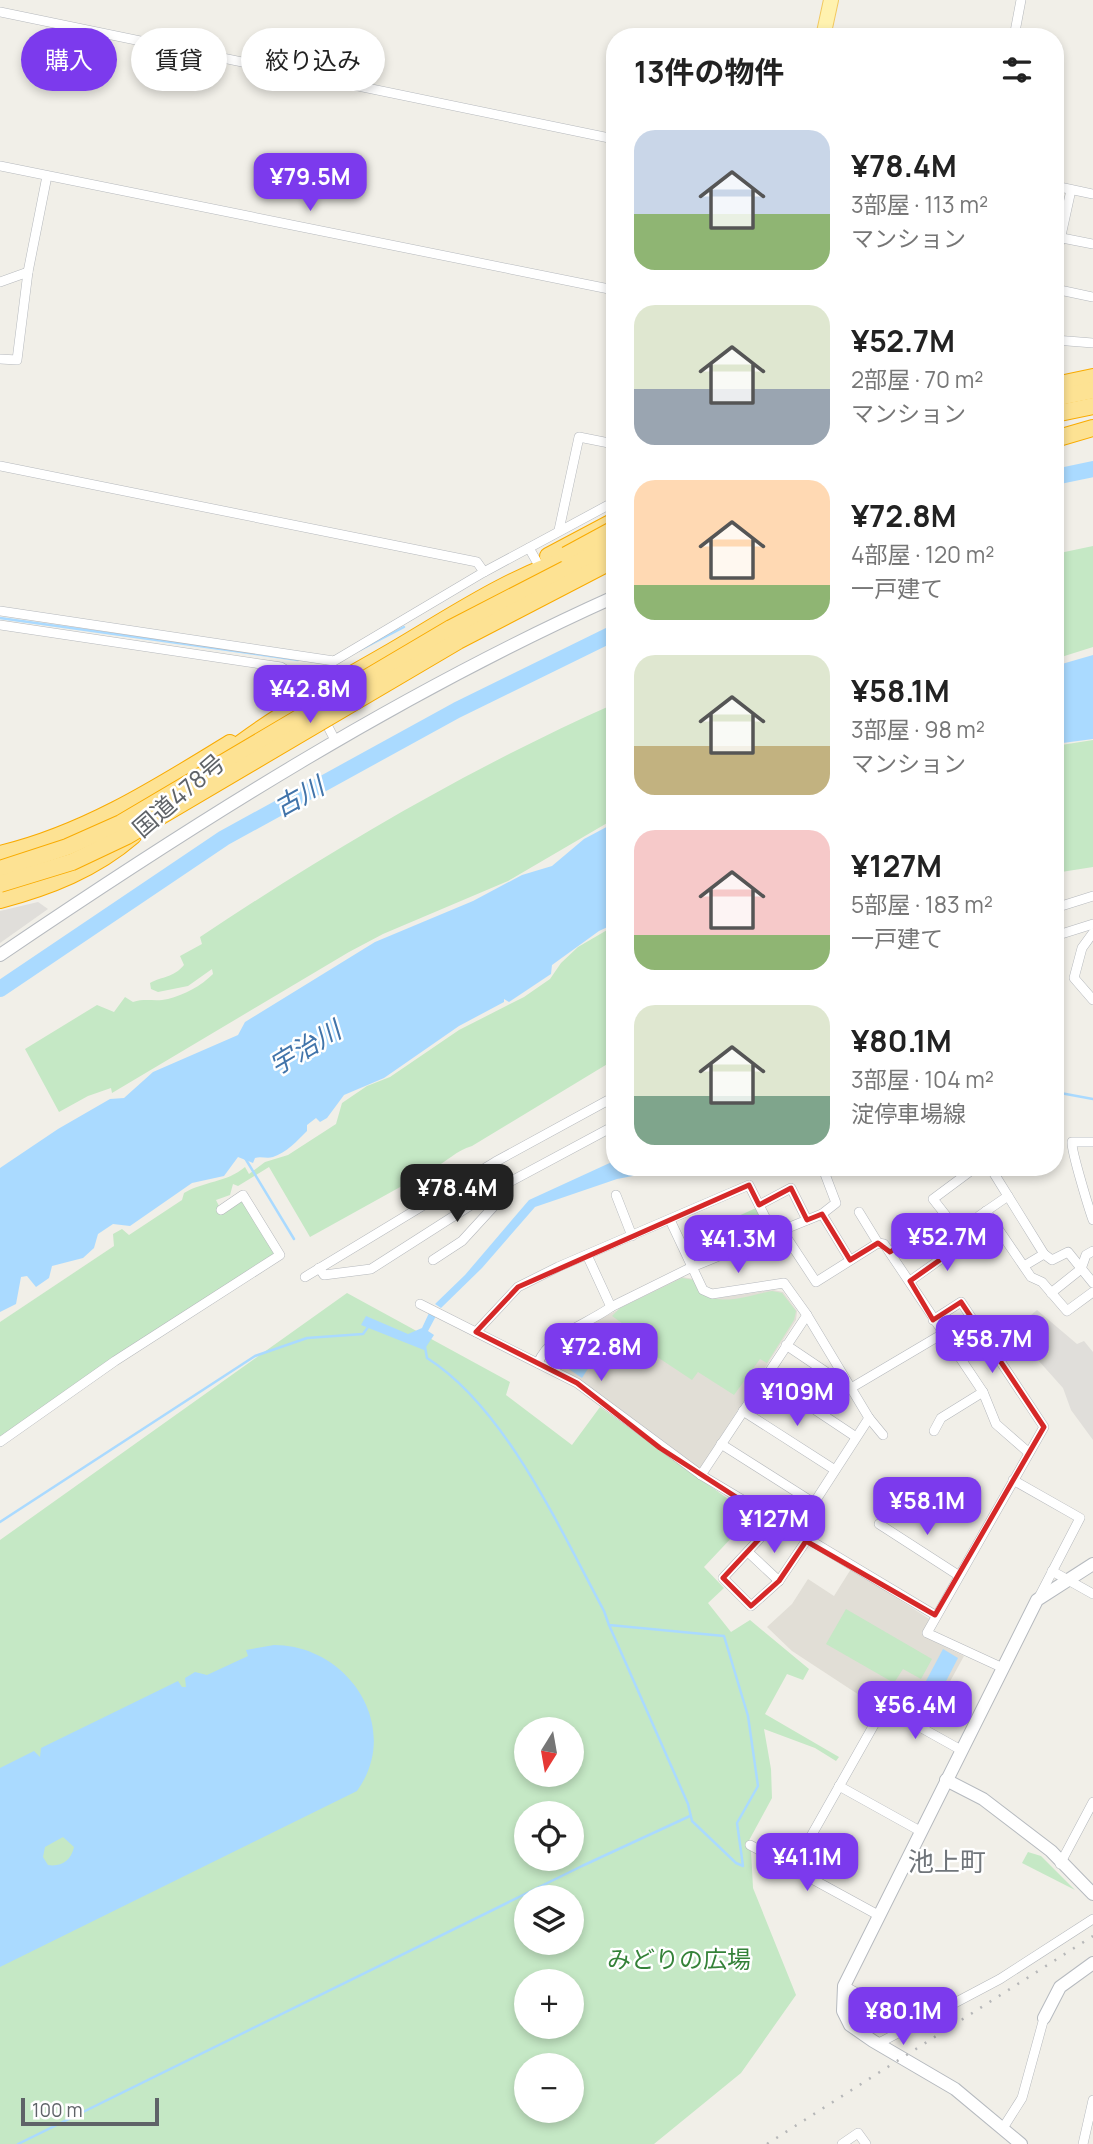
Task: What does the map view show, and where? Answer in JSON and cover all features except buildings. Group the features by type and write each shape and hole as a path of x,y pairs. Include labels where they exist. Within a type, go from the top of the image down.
{"highway":[{"path":"1064,377 1093,375"},
{"path":"1064,383 1093,375"},
{"path":"1064,396 1093,390"},
{"path":"1064,412 1093,406"},
{"path":"1064,422 1093,416"},
{"path":"1064,436 1093,428"},
{"name":"国道478号","path":"0,900 60,880 116,851 239,744 533,555 606,523"},
{"path":"0,869 67,847 121,823 606,533"},
{"name":"国道478号","path":"0,854 50,839 122,807 311,696 533,572 563,560 606,548"},
{"path":"451,628 606,550"},
{"path":"0,884 72,862 127,836 458,641 606,564"}],"main road":[{"path":"825,28 831,0"},
{"path":"0,955 219,811 336,742 479,662 606,601"},
{"path":"1021,2144 955,2089 877,2044 850,2025 845,2017 844,1986 1037,1600 1093,1564"},
{"path":"946,1780 984,1799 1051,1851 1060,1864 1093,1894"},
{"path":"1044,2018 1060,1987 1093,1962"}],"street":[{"path":"1016,28 1021,0"},
{"path":"0,12 606,137"},
{"path":"0,166 606,288"},
{"path":"0,359 17,360 28,272 47,176"},
{"path":"1064,188 1093,194"},
{"path":"1064,215 1071,190"},
{"path":"1064,238 1093,244"},
{"path":"0,282 28,272"},
{"path":"1064,291 1093,297"},
{"path":"1064,341 1093,343"},
{"path":"559,530 579,437 606,442"},
{"path":"0,466 477,562 484,572"},
{"path":"0,611 334,661 484,572 533,555 559,530 606,506"},
{"path":"0,625 273,666 297,677 311,696 336,742"},
{"path":"273,666 275,654"},
{"path":"1064,905 1093,895"},
{"path":"1064,933 1093,924"},
{"path":"1093,933 1082,947 1074,978 1093,1000"},
{"path":"305,1276 495,1162 606,1101"},
{"path":"319,1268 324,1275 371,1269 493,1191 606,1130"},
{"path":"1093,1142 1072,1142 1071,1149 1088,1179 1093,1220"},
{"path":"538,1363 553,1340 589,1323 611,1307 692,1267 822,1214 836,1203 826,1176"},
{"path":"910,1281 966,1241 933,1199 964,1176"},
{"path":"996,1176 1044,1254 1052,1260 1068,1252 1093,1283"},
{"path":"476,1332 518,1287 749,1185 759,1205 816,1282 878,1243 884,1244 984,1392 996,1424 1028,1452"},
{"path":"759,1205 791,1188 807,1220"},
{"path":"433,1260 462,1241 495,1205 493,1191"},
{"path":"0,1442 116,1361 281,1255 243,1195 221,1210"},
{"path":"616,1195 632,1236"},
{"path":"1008,1196 983,1214 1031,1277 1042,1282 1067,1311 1093,1292"},
{"path":"859,1212 878,1243"},
{"path":"822,1214 850,1260"},
{"path":"670,1220 703,1290 712,1294 784,1283 807,1315 869,1418 883,1435"},
{"path":"890,1252 924,1230 944,1257"},
{"path":"1051,1293 1081,1269 1086,1255 1093,1251"},
{"path":"1024,1266 1044,1254"},
{"path":"587,1255 611,1307"},
{"path":"933,1320 961,1302 1044,1427 927,1633 1003,1668"},
{"path":"420,1304 576,1383 660,1448 701,1475 794,1534 935,1615"},
{"path":"701,1475 807,1315"},
{"path":"848,1384 944,1333"},
{"path":"786,1345 848,1384"},
{"path":"766,1377 856,1437"},
{"path":"933,1431 941,1418 984,1392"},
{"path":"743,1411 835,1470"},
{"path":"794,1534 869,1418"},
{"path":"721,1444 814,1503"},
{"path":"1013,1480 1080,1518 1037,1600"},
{"path":"775,1522 723,1578 751,1606 779,1581 806,1541"},
{"path":"879,1524 958,1575"},
{"path":"748,1552 779,1581"},
{"path":"1052,1571 1093,1594"},
{"path":"793,1868 884,1707 961,1749"},
{"path":"839,1786 920,1831"},
{"path":"1060,1864 1093,1802"},
{"path":"750,1845 878,1914"},
{"path":"877,2044 1000,1979 1093,1919"},
{"path":"844,1986 915,2024"},
{"path":"1003,2128 1022,2098 1044,2018"},
{"path":"1083,2144 1093,2100"},
{"path":"842,2144 858,2133 866,2144"}],"highlighted area":[{"path":"749,1185 759,1205 791,1188 807,1220 822,1214 850,1260 878,1243 890,1252 924,1230 944,1257 910,1281 933,1320 961,1302 1044,1427 935,1615 806,1541 779,1581 751,1606 723,1578 775,1522 660,1448 577,1383 476,1332 518,1287"}],"shaded area":[{"path":"38,902 48,909 0,943 0,911"},
{"path":"682,1277 694,1279 700,1292 712,1299 773,1290 783,1292 797,1311 796,1320 701,1467 695,1469 549,1361 548,1353 563,1338"},
{"path":"1037,1310 1077,1344 1084,1341 1093,1352 1093,1440 1071,1410 1063,1388 1012,1331"},
{"path":"851,1569 931,1620 923,1636 964,1656 925,1727 879,1708 792,1651 767,1627 792,1604 808,1579 834,1596"}],"green space":[{"path":"1093,546 1093,647 1064,656 1064,552"},
{"path":"606,708 606,824 508,881 383,934 349,952 112,1093 111,1088 88,1096 59,1112 25,1049 97,1005 114,1012 125,997 133,1002 164,1000 192,990 213,974 212,969 188,986 158,992 151,989 150,983 180,969 184,965 180,956 202,944 200,937 300,872 402,812"},
{"path":"1093,740 1093,867 1064,872 1064,745"},
{"path":"606,931 606,1065 433,1169 428,1166 422,1168 420,1176 310,1237 269,1167 238,1186 233,1184 230,1195 216,1200 221,1210 243,1195 280,1255 0,1442 0,1322 114,1246 113,1234 122,1229 129,1235 182,1200 184,1193 230,1176 245,1167 249,1174 265,1162 288,1155 336,1124 342,1103 367,1086 390,1077 459,1030 524,997 550,979 561,963 578,947"},
{"path":"756,1208 765,1225 764,1231 744,1239 734,1218"},
{"path":"682,1278 694,1280 700,1290 717,1299 772,1291 782,1293 796,1311 794,1320 767,1363 760,1359 734,1395 698,1372 692,1380 621,1333 626,1326 612,1316 620,1308"},
{"name":"みどりの広場","path":"347,1293 510,1382 506,1395 572,1445 600,1407 752,1516 704,1567 724,1588 708,1603 731,1632 750,1620 809,1669 803,1680 787,1674 765,1714 839,1757 836,1761 815,1748 764,1729 771,1769 772,1798 746,1846 751,1850 753,1888 796,1995 741,2073 654,2144 0,2144 0,1540"},
{"path":"846,1609 932,1659 921,1679 903,1669 894,1683 826,1644"},
{"path":"1028,1852 1041,1856 1075,1890 1022,1863"}],"water":[{"path":"1093,655 1093,739 1064,743 1064,663"},
{"name":"宇治川","path":"606,827 606,928 552,965 551,974 509,1002 504,999 504,1002 459,1026 384,1078 344,1095 327,1118 320,1122 316,1118 307,1125 307,1131 283,1153 271,1158 255,1158 253,1163 238,1157 224,1176 192,1183 130,1226 113,1224 98,1234 94,1248 83,1258 52,1266 49,1278 36,1287 27,1276 21,1277 16,1304 0,1312 0,1168 58,1129 110,1099 124,1098 153,1072 238,1035 245,1022 375,942 473,901 522,875 552,866 584,839"},
{"path":"606,1165 606,1176 633,1176 535,1207 482,1268 441,1308 435,1304 465,1275 529,1200"},
{"path":"429,1313 436,1316 428,1331 434,1335 424,1350 361,1325 366,1316 408,1334 422,1328"},
{"path":"563,1345 591,1364 582,1378 554,1359"},
{"path":"274,1645 301,1649 325,1659 345,1674 360,1694 370,1717 374,1741 370,1766 357,1791 0,1967 0,1768 34,1751 40,1757 41,1748 178,1681 182,1687 186,1687 185,1678 195,1672 207,1675 248,1656 246,1650","holes":["63,1837 74,1847 68,1859 61,1864 48,1865 43,1857 45,1847"]},
{"path":"943,1649 958,1658 942,1689 926,1681"}],"waterway":[{"name":"古川","path":"1064,475 1093,469"},
{"path":"0,618 298,660"},
{"path":"360,650 404,627"},
{"name":"古川","path":"0,989 224,838 457,710 606,637"},
{"path":"1064,1094 1093,1099"},
{"path":"245,1158 294,1239"},
{"path":"0,1522 255,1356 307,1338 363,1334 368,1327"},
{"path":"425,1347 427,1358 455,1380 481,1407 528,1472 604,1611 609,1625 688,1804 692,1821 736,1863 743,1866 737,1823 758,1786 748,1716 724,1636 609,1625"},
{"path":"18,2144 582,1866 690,1816"}],"railway":[{"path":"767,2144 1093,1936"}],"district":[{"name":"池上町","path":"947,1862"}]}
